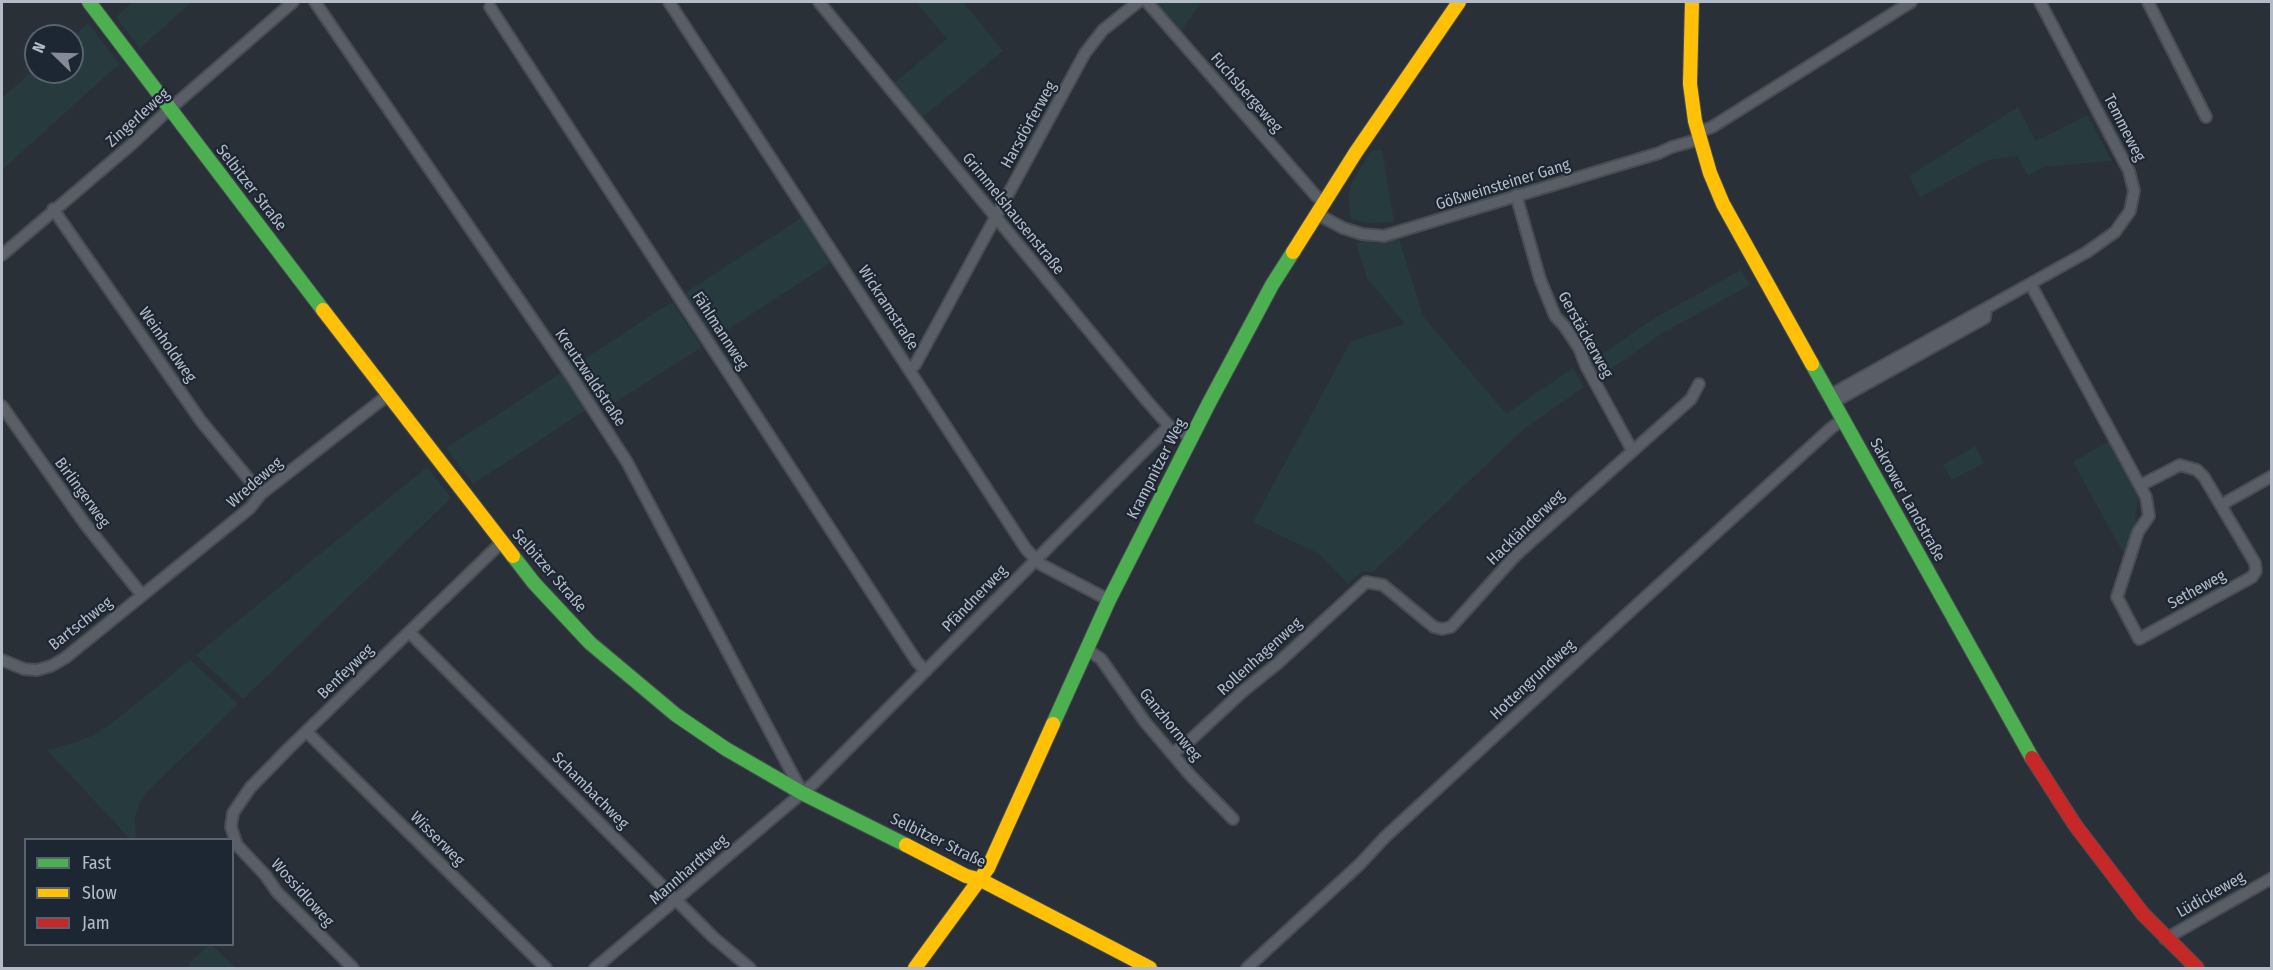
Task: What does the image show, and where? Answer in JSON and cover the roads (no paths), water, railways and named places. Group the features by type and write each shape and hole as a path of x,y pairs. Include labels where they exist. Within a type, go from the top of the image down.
{"street":[{"name":"Selbitzer Straße","path":"89,2 502,542 548,599 590,643 676,715 724,748 802,793 966,876 981,880 1150,969"},
{"name":"Zingerleweg","path":"2,255 53,209 132,144 292,2"},
{"name":"Kreutzwaldstraße","path":"315,2 570,374 627,462 802,793"},
{"name":"Wickramstraße","path":"669,2 1035,560 1109,600"},
{"name":"Grimmelshausenstraße","path":"819,2 1169,426 1192,437"},
{"name":"Harsdörferweg","path":"909,369 915,365 1085,53 1103,30 1138,2"},
{"name":"Fuchsbergeweg","path":"1147,2 1316,196 1320,208"},
{"name":"Krampnitzer Weg","path":"915,969 981,880 1109,600 1256,314 1320,208 1459,2"},
{"name":"Sakrower Landstraße","path":"1692,2 1690,87 1699,136 1712,179 1723,204 2058,802 2143,914 2165,939 2197,969"},
{"name":"Gößweinsteiner Gang","path":"1320,208 1343,228 1362,234 1384,236 1561,183 1699,136 1911,2"},
{"name":"Temmeweg","path":"1832,398 2087,252 2115,232 2130,211 2134,191 2129,171 2040,2"},
{"path":"2148,2 2206,117"},
{"name":"Fählmannweg","path":"490,7 917,662 926,670"},
{"name":"Gerstäckerweg","path":"1516,195 1540,279 1555,316 1579,348 1586,366 1632,450"},
{"name":"Weinholdweg","path":"53,209 186,399 261,494"},
{"name":"Setheweg","path":"2031,285 2146,497 2149,516 2135,538 2117,597 2139,639 2252,578 2256,571 2255,563 2204,477 2197,470 2180,465 2172,467 2141,485"},
{"name":"Hackländerweg","path":"1366,582 1383,585 1434,627 1447,629 1461,617 1516,555 1691,399 1699,384"},
{"name":"Wredeweg","path":"142,595 250,508 261,494 388,395"},
{"name":"Birlingerweg","path":"2,406 85,524 142,595"},
{"name":"Hottengrundweg","path":"1247,969 1360,864 1385,837 1843,419"},
{"name":"Pfändnerweg","path":"802,793 1169,426"},
{"path":"2221,505 2271,476"},
{"name":"Benfeyweg","path":"232,835 231,820 243,798 288,749 502,542"},
{"name":"Rollenhagenweg","path":"1172,753 1185,745 1242,692 1284,658 1366,582"},
{"name":"Bartschweg","path":"2,660 24,669 37,670 51,666 65,658 142,595"},
{"name":"Schambachweg","path":"409,632 713,937 750,969"},
{"name":"Ganzhornweg","path":"1086,649 1101,659 1145,722 1233,819"},
{"name":"Wisserweg","path":"307,732 546,969"},
{"name":"Mannhardtweg","path":"595,969 802,793"},
{"name":"Wossidloweg","path":"234,839 277,892 353,969"},
{"name":"Lüdickeweg","path":"2165,939 2271,878"}]}
